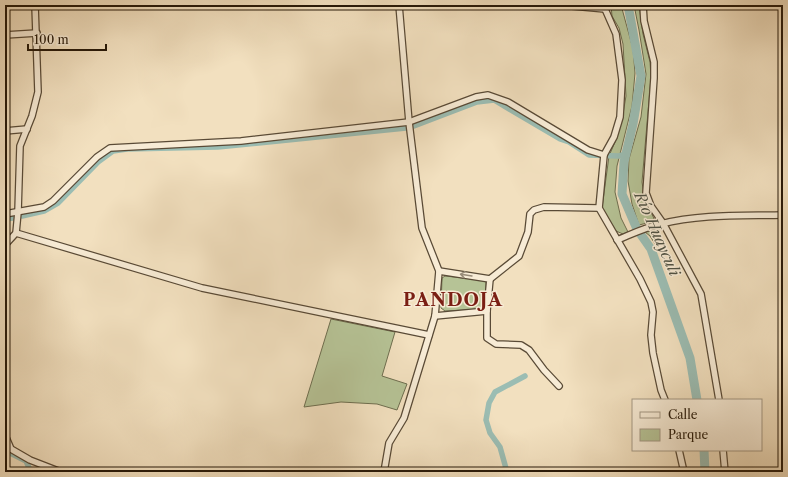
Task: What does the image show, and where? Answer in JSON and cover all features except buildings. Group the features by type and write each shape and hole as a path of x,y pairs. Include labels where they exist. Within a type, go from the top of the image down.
{"street":[{"path":"5,245 16,233 20,146 27,129 38,92 35,5"},
{"path":"384,472 390,443 404,418 435,316 439,271 422,228 409,122 399,5"},
{"path":"561,5 606,7 616,34 622,80 620,117 614,137 604,155 599,208 651,302 653,312 650,335 660,390 664,399"},
{"path":"643,5 644,20 654,62 646,193 651,206 663,223 701,294 719,399"},
{"path":"5,35 37,33"},
{"path":"5,214 44,207 53,201 97,158 110,148 241,141 409,122 476,97 488,95 508,102 588,150 604,155"},
{"path":"5,131 27,129"},
{"path":"559,386 544,370 530,350 521,345 496,344 487,338 487,311 490,279 519,256 528,232 530,214 534,210 544,207 599,208"},
{"path":"617,240 645,228 663,223 703,218 783,215"},
{"path":"16,233 202,288 429,335"},
{"path":"439,271 490,279"},
{"path":"435,316 487,311"},
{"path":"5,435 11,449 30,460 61,472"},
{"path":"679,451 684,472"},
{"path":"723,451 724,472"}],"green space":[{"path":"611,5 621,5 633,49 635,73 632,106 617,166 615,192 621,218 628,232 623,234 616,231 602,208 609,156 622,120 626,96 623,44 619,28 612,16"},
{"path":"634,5 639,5 643,34 650,62 651,77 642,182 644,196 655,221 639,225 632,204 628,181 629,159 641,117 646,74"},
{"path":"659,228 657,247 650,236 645,232"},
{"path":"445,276 483,280 486,282 485,305 483,309 445,311 441,308 442,278"},
{"path":"331,319 395,332 382,376 407,384 397,410 377,404 341,402 304,407"}],"waterway":[{"name":"Río Huayculi","path":"628,5 641,76 633,124 624,162 622,194 637,229 651,249 690,358 697,399"},
{"path":"414,126 477,102 494,100 560,139 569,142 589,155 619,156 626,154"},
{"path":"22,216 44,211 58,203 98,162 113,151 127,149 218,147 406,128"},
{"path":"5,219 13,218"},
{"path":"507,472 500,447 490,433 486,420 489,403 495,392 525,376"},
{"path":"5,446 8,452 26,461 31,472"},
{"name":"Río Huayculi","path":"704,451 705,472"}],"district":[{"name":"PANDOJA","path":"453,300"}]}
